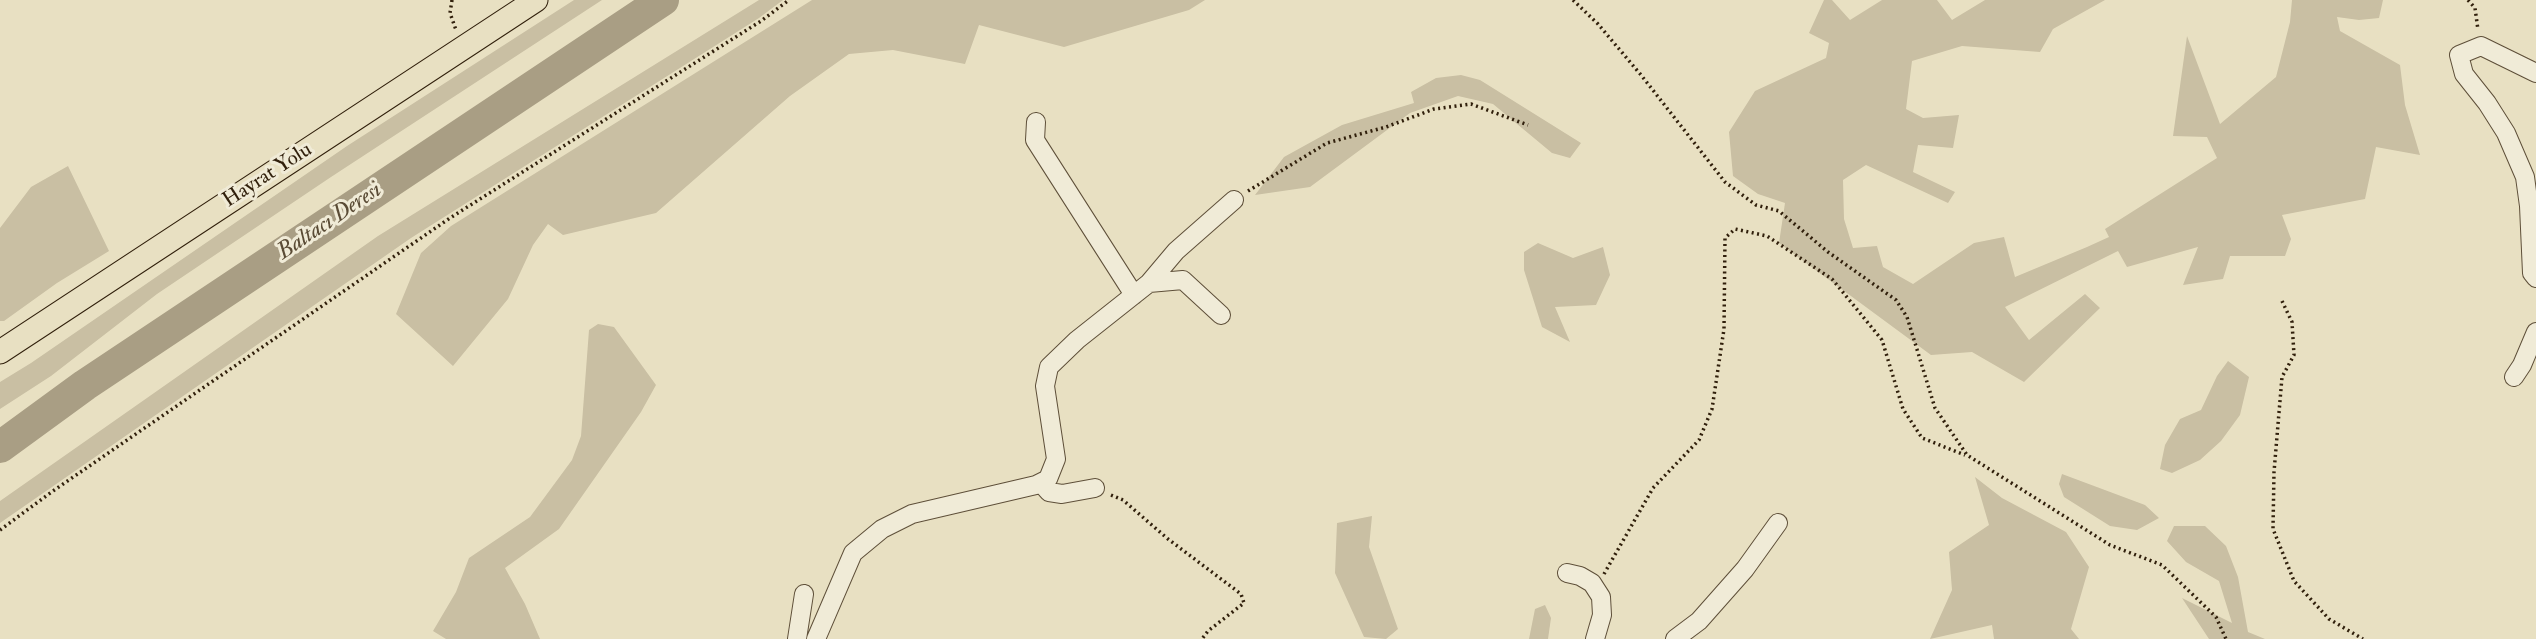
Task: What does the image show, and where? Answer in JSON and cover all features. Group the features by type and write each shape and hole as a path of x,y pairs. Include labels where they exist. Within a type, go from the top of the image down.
{"main road":[{"name":"Hayrat Yolu","path":"0,352 536,0"}],"street":[{"path":"2536,74 2481,46 2459,55 2464,75 2487,103 2506,133 2525,177 2532,273 2536,278"},
{"path":"1036,122 1035,140 1134,295"},
{"path":"816,639 853,553 882,529 912,514 1048,480 1056,459 1045,386 1049,367 1077,340 1149,283 1176,251 1234,200"},
{"path":"1149,283 1183,280 1221,315"},
{"path":"2514,377 2536,332"},
{"path":"1041,482 1049,492 1062,494 1095,488"},
{"path":"1675,639 1699,621 1745,569 1778,523"},
{"path":"1567,573 1592,583 1601,597 1602,615 1595,639"},
{"path":"797,639 804,594"}],"path":[{"path":"452,0 450,13 461,49"},
{"path":"0,530 450,218 761,21 789,0"},
{"path":"1573,0 1598,24 1641,75 1725,182 1756,205 1779,211 1828,252 1896,300 1907,317 1935,408 1967,455"},
{"path":"2468,0 2475,8 2481,46"},
{"path":"1234,200 1327,143 1386,127 1434,109 1471,104 1528,125"},
{"path":"1596,589 1653,488 1699,440 1712,409 1724,329 1725,238 1735,229 1768,236 1832,279 1882,340 1903,410 1922,438 1967,455 2110,545 2162,565 2216,617 2226,639"},
{"path":"2282,301 2292,322 2294,355 2282,377 2274,472 2273,529 2294,581 2329,619 2363,639"},
{"path":"1095,488 1123,500 1168,539 1241,594 1244,603 1208,631 1202,639"}],"shaded area":[{"path":"574,0 602,0 157,294 51,376 0,409 0,382 347,146"},
{"path":"759,0 783,0 759,18 411,238 0,523 0,501 378,236"},
{"path":"812,0 1205,0 1189,10 1064,47 979,25 965,64 893,50 849,54 790,96 656,213 563,235 548,224 533,245 508,299 453,366 396,314 421,253 451,226"},
{"path":"1824,0 1832,0 1850,20 1882,0 1937,0 1952,20 1985,0 2105,0 2053,29 2040,52 1962,46 1912,61 1906,109 1923,118 1959,115 1953,148 1918,145 1913,172 1955,192 1948,203 1866,165 1843,180 1844,219 1853,248 1877,246 1883,267 1913,284 1974,243 2004,237 2015,277 2109,237 2105,229 2217,158 2207,137 2173,136 2187,36 2220,124 2276,77 2290,22 2292,0 2383,0 2379,18 2359,20 2337,17 2340,31 2400,65 2405,105 2420,155 2376,147 2365,199 2282,215 2291,239 2285,256 2230,256 2223,279 2183,285 2198,247 2127,267 2118,251 2005,307 2029,340 2085,294 2100,308 2024,382 1972,352 1931,355 1779,243 1785,203 1758,194 1733,176 1729,132 1755,91 1826,58 1829,43 1809,33"},
{"path":"1461,75 1480,80 1581,143 1570,158 1552,153 1493,104 1458,96 1410,113 1310,187 1255,195 1284,157 1342,125 1414,103 1411,92 1436,78"},
{"path":"68,166 109,251 57,283 4,321 0,321 0,228 31,187"},
{"path":"1538,243 1573,258 1603,247 1610,275 1596,305 1555,307 1570,342 1542,327 1524,270 1524,252"},
{"path":"598,324 614,327 656,385 641,412 559,529 505,568 540,639 446,639 433,631 456,592 469,558 530,517 572,460 581,436 589,330"},
{"path":"2228,361 2249,377 2240,415 2221,441 2200,460 2172,473 2160,469 2165,445 2180,419 2201,410 2217,376"},
{"path":"2062,474 2145,505 2159,518 2137,530 2110,526 2064,497 2059,484"},
{"path":"1975,477 2002,498 2066,532 2089,567 2071,629 2079,639 1994,639 1992,625 1930,639 1952,590 1949,552 1989,525"},
{"path":"1372,516 1369,547 1398,629 1386,639 1364,637 1335,573 1337,523"},
{"path":"2174,526 2205,526 2226,546 2238,577 2248,632 2265,639 2209,639 2182,598 2232,623 2219,581 2186,562 2167,541"},
{"path":"1545,605 1551,618 1548,639 1529,639 1535,609"}],"waterway":[{"name":"Baltacı Deresi","path":"0,447 85,385 663,0"}]}
